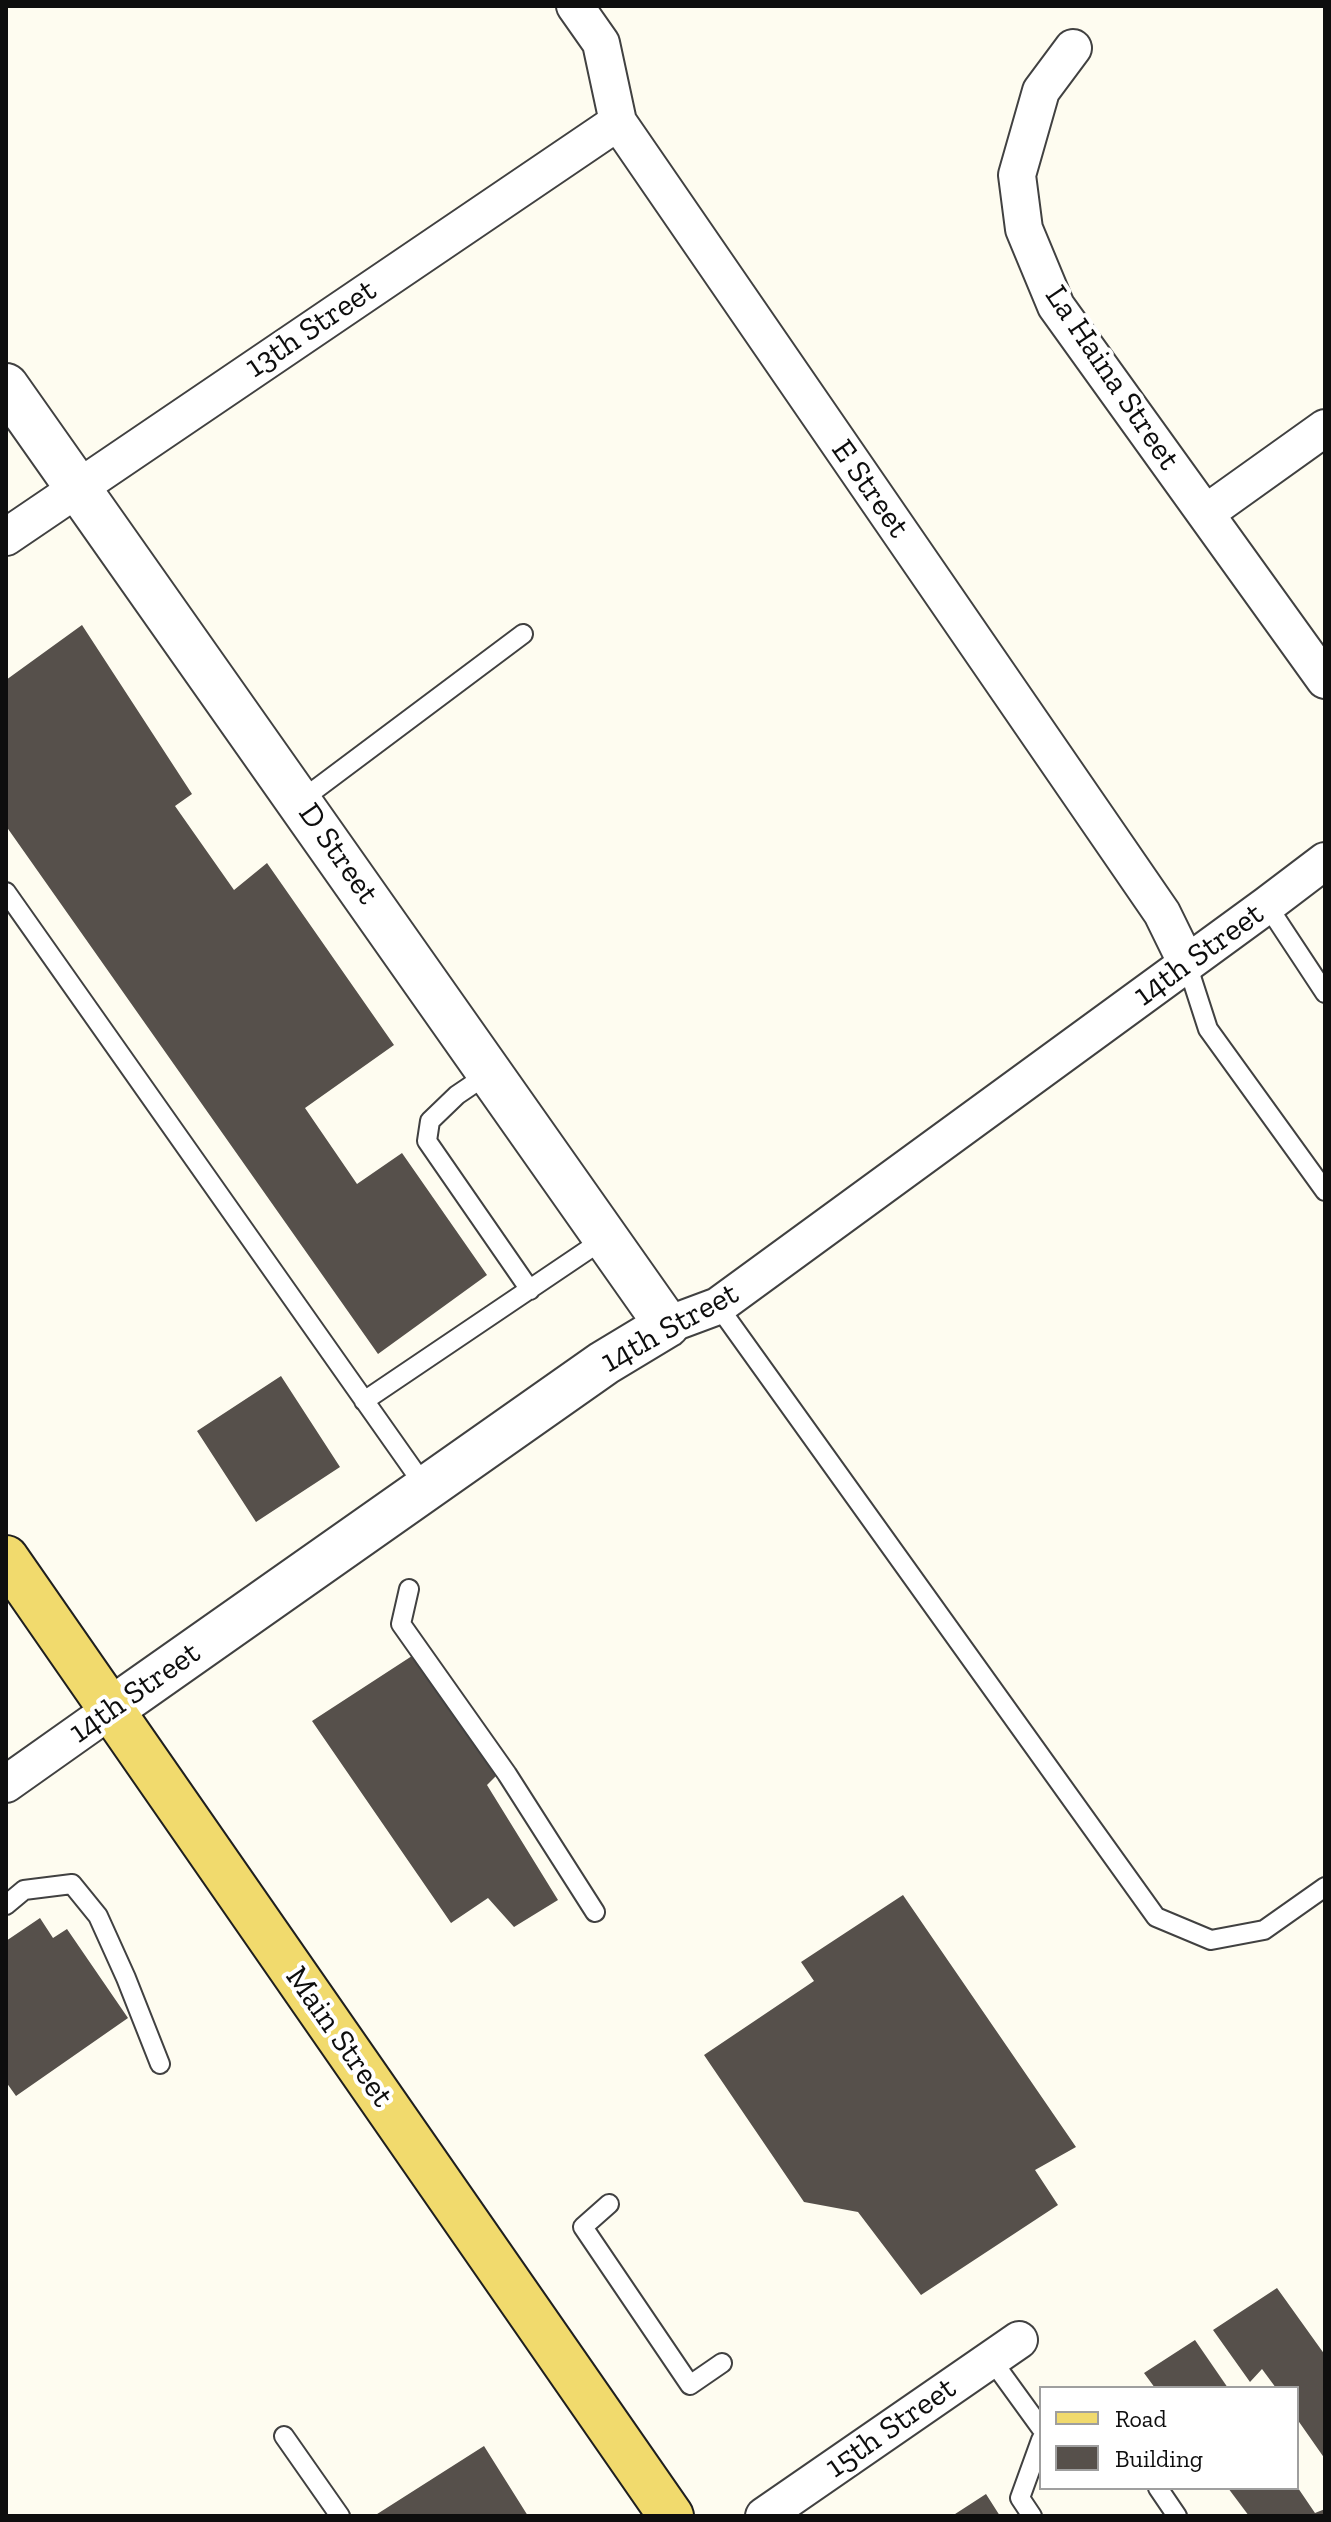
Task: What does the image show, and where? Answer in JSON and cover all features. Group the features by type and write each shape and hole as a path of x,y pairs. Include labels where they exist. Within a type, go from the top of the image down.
{"main road":[{"name":"Main Street","path":"6,1558 671,2516"}],"street":[{"name":"E Street","path":"575,6 601,43 618,122 1162,913 1187,964"},
{"name":"La Haina Street","path":"1073,48 1041,91 1017,175 1024,229 1056,306 1325,680"},
{"name":"13th Street","path":"6,537 618,122"},
{"name":"D Street","path":"6,386 667,1325"},
{"path":"1206,513 1325,428"},
{"name":"14th Street","path":"6,1784 604,1363 667,1325 718,1306 1325,861"},
{"name":"15th Street","path":"764,2516 1005,2350"}],"lane":[{"path":"300,801 523,634"},
{"path":"6,892 426,1488"},
{"path":"1267,905 1325,993"},
{"path":"1187,964 1208,1029 1325,1191"},
{"path":"491,1072 457,1095 430,1121 427,1141 530,1290"},
{"path":"364,1401 607,1237"},
{"path":"718,1306 1156,1917 1211,1940 1264,1930 1325,1887"},
{"path":"409,1589 401,1624 507,1774 595,1912"},
{"path":"6,1905 24,1890 72,1884 98,1916 160,2064"},
{"path":"609,2204 583,2227 690,2385 722,2363"},
{"path":"1005,2350 1039,2424"},
{"path":"284,2436 340,2516"},
{"path":"1032,2516 1020,2498 1039,2446"},
{"path":"1159,2490 1177,2516"}],"building":[{"path":"82,625 192,794 175,806 234,890 267,863 394,1045 305,1108 357,1184 402,1153 487,1275 378,1354 6,826 6,680"},
{"path":"281,1376 340,1467 256,1522 197,1431"},
{"path":"415,1654 503,1769 487,1785 558,1900 514,1927 488,1898 451,1923 312,1721"},
{"path":"903,1895 1076,2147 1035,2170 1058,2205 921,2295 858,2212 804,2202 704,2055 814,1981 801,1962"},
{"path":"40,1918 53,1938 67,1929 128,2018 16,2096 6,2082 6,1941"},
{"path":"1277,2288 1325,2355 1325,2459 1299,2422 1299,2386 1275,2386 1262,2369 1250,2382 1213,2330"},
{"path":"1195,2340 1227,2386 1154,2386 1144,2373"},
{"path":"484,2446 528,2516 374,2516"},
{"path":"1299,2489 1315,2513 1325,2509 1325,2516 1249,2516 1230,2490"},
{"path":"986,2494 1000,2516 952,2516"}]}
